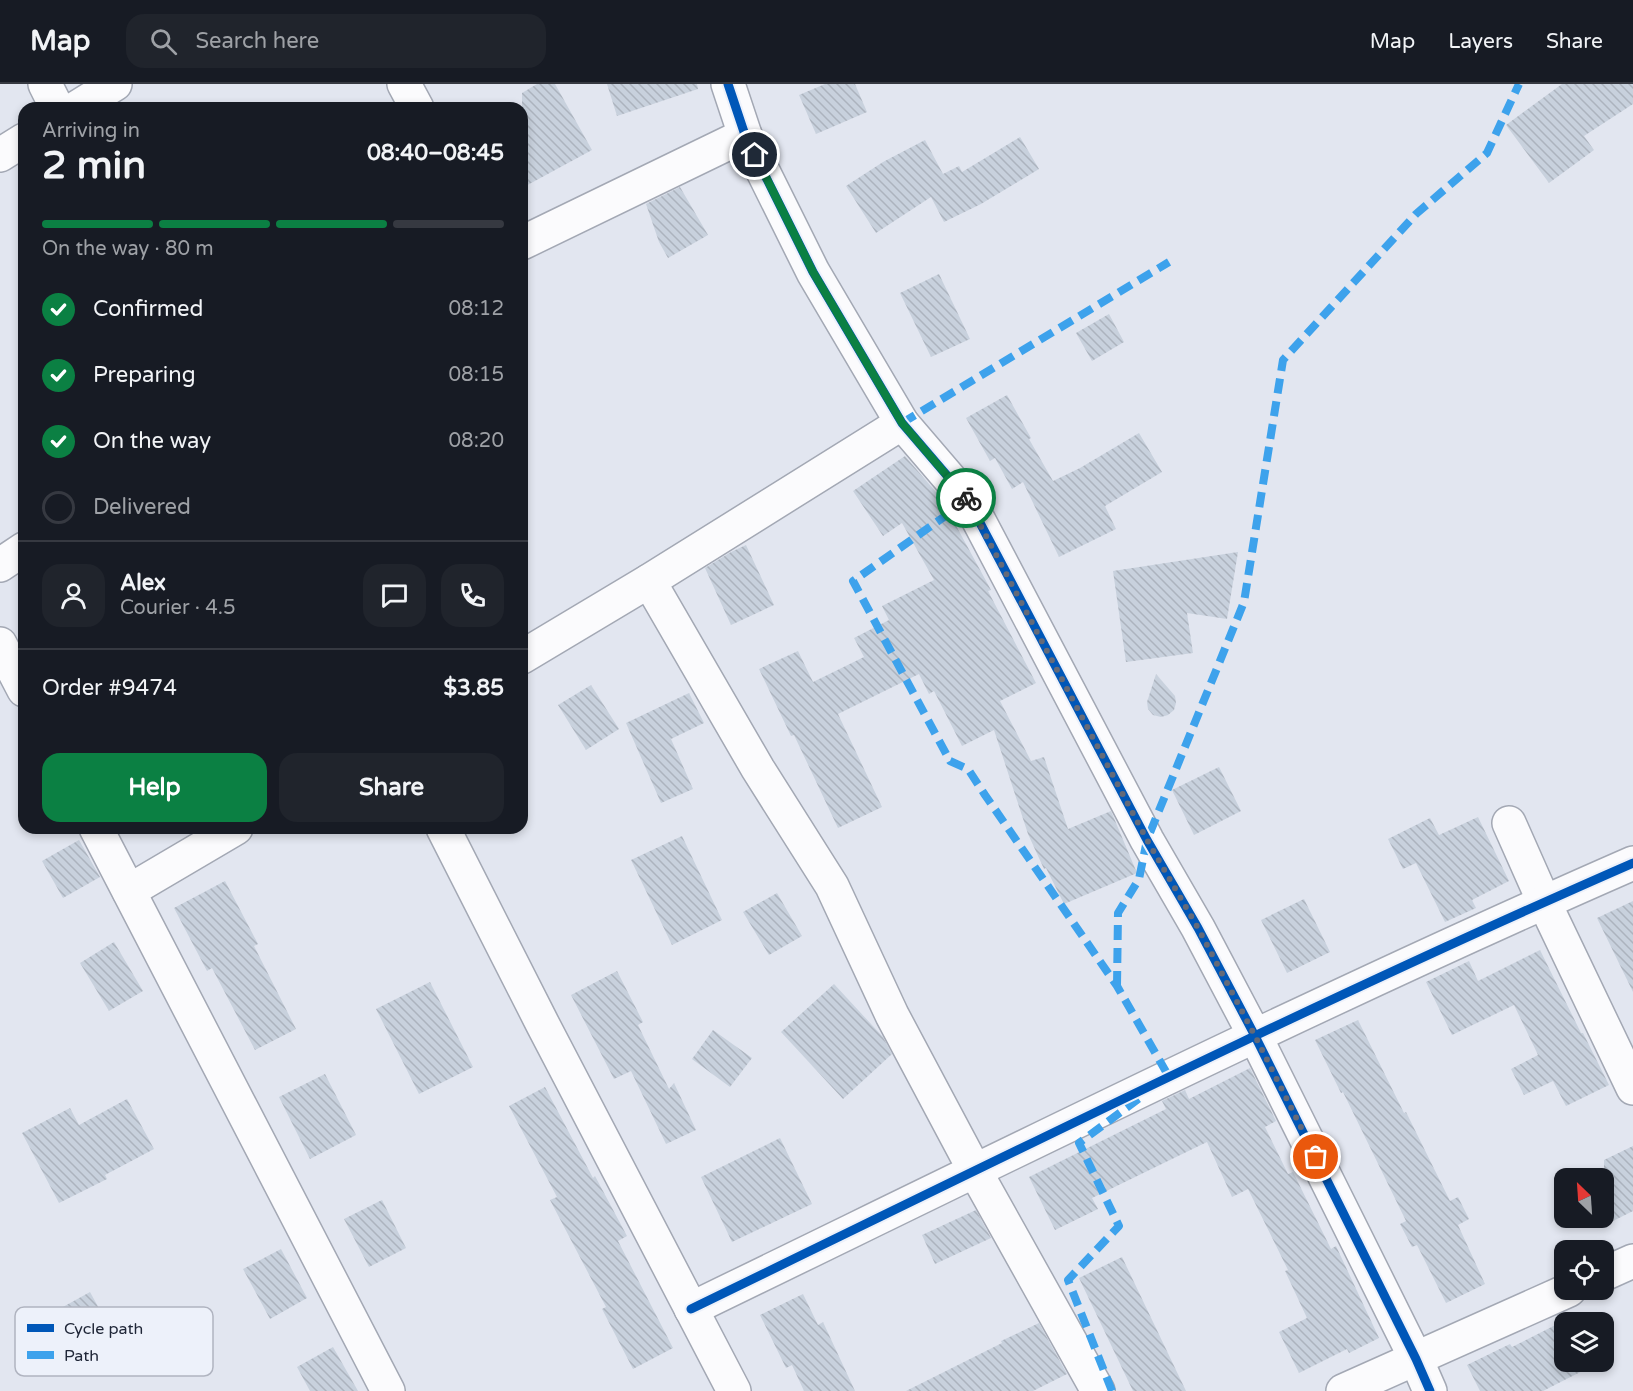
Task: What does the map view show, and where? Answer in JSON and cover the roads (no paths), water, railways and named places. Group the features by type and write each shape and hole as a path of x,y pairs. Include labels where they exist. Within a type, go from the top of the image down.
{"street":[{"path":"45,84 54,102"},
{"path":"86,102 115,84"},
{"path":"404,84 414,102"},
{"path":"728,84 746,135 813,272 902,423 968,500 1147,840 1198,928 1255,1036 1430,1391"},
{"path":"528,240 746,135"},
{"path":"0,155 18,144"},
{"path":"528,653 649,581 902,423"},
{"path":"0,565 18,553"},
{"path":"649,581 758,769 832,886 892,1015 975,1171 1098,1391"},
{"path":"0,644 18,678"},
{"path":"1509,823 1633,1088"},
{"path":"99,834 388,1391"},
{"path":"129,891 226,834"},
{"path":"445,834 735,1391"},
{"path":"691,1309 1255,1036 1544,902 1633,864"},
{"path":"1614,1270 1633,1261"},
{"path":"1343,1391 1554,1297"}]}
